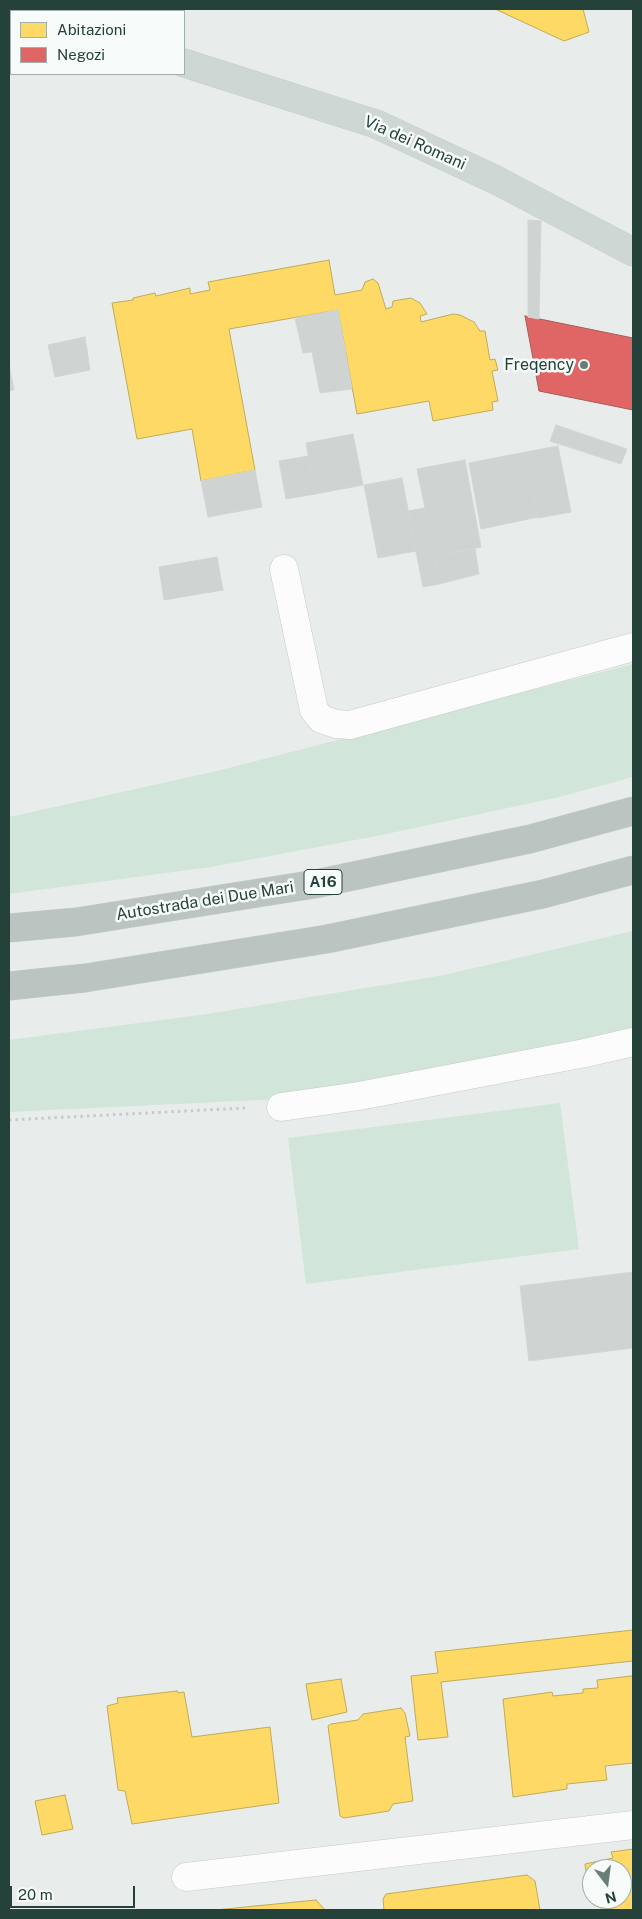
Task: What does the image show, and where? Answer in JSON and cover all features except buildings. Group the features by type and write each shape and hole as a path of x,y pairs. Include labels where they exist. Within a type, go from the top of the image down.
{"highway":[{"name":"Autostrada dei Due Mari","path":"9,928 76,922 315,884 530,839 633,811"},
{"path":"9,986 85,978 327,939 542,894 633,870"}],"main road":[{"name":"Via dei Romani","path":"185,63 376,124 496,180 633,252"}],"street":[{"path":"284,569 314,710 321,719 336,724 350,724 633,647"},
{"path":"281,1107 359,1096 585,1053 633,1042"},
{"path":"186,1877 633,1825"}],"path":[{"path":"9,1120 281,1107"}],"green space":[{"path":"633,664 633,777 559,797 377,836 211,867 9,894 9,817 217,771"},
{"path":"633,931 633,1033 281,1099 9,1112 9,1040 207,1014 444,975"},
{"path":"560,1103 579,1249 306,1284 288,1138"}],"place":[{"name":"Freqency","path":"584,365"}]}
